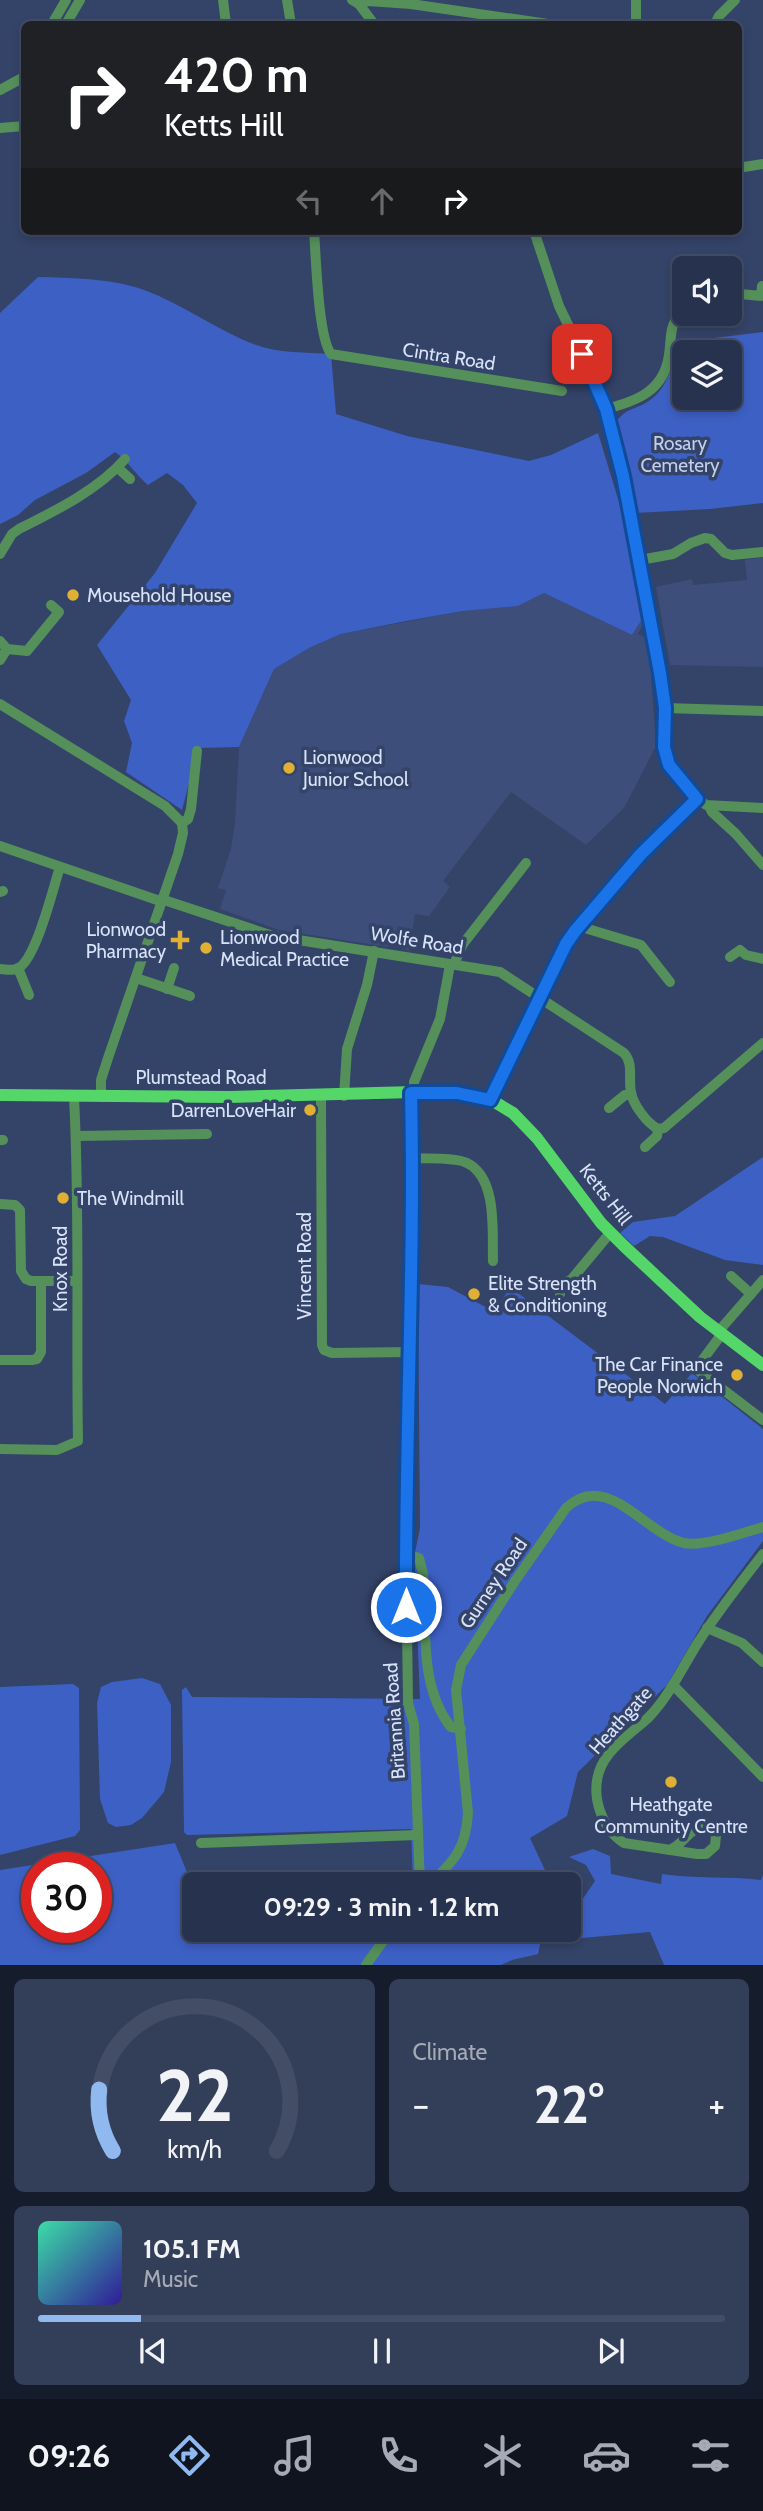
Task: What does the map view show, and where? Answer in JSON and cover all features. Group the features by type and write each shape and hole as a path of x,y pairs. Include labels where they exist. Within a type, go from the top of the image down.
{"main road":[{"name":"Plumstead Road","path":"0,1095 344,1096 409,1092"},
{"name":"Ketts Hill","path":"409,1092 457,1093 490,1100 513,1113 537,1139 610,1233 720,1334 763,1365"}],"street":[{"path":"54,21 66,0"},
{"path":"68,21 80,0"},
{"path":"223,0 226,21"},
{"path":"287,0 290,21"},
{"path":"636,0 636,21"},
{"path":"716,21 734,0"},
{"path":"355,2 371,21"},
{"path":"355,2 411,4 527,21"},
{"path":"0,90 21,79"},
{"path":"0,128 21,126"},
{"path":"742,167 763,164"},
{"name":"Cintra Road","path":"314,235 321,312 327,348 331,354 562,391"},
{"path":"535,235 559,306 606,409 640,560 665,708 664,747 669,765 697,799 709,806 763,808"},
{"path":"742,293 762,293"},
{"path":"606,409 641,398 659,382 669,353 672,326"},
{"path":"0,554 12,534 64,505 118,468 125,459"},
{"path":"118,468 130,479"},
{"path":"640,560 673,554 705,538 711,539 725,554 763,552"},
{"path":"0,660 3,645 27,650 59,612 51,605"},
{"path":"0,704 165,806 182,823 182,841 101,1080 101,1097"},
{"path":"665,708 763,711"},
{"path":"182,823 188,819 191,809 197,751"},
{"path":"490,1100 566,944 641,854 697,799"},
{"path":"709,806 763,865"},
{"name":"Wolfe Road","path":"0,846 266,934 500,972 625,1053 629,1058 631,1095"},
{"name":"Britannia Road","path":"419,1872 414,1724 408,1703 406,1555 412,1275 409,1092 439,1019 452,965 463,944 526,863"},
{"path":"0,969 18,968 33,949 60,867"},
{"path":"580,924 641,946 670,982"},
{"path":"730,957 740,950 746,955 763,959"},
{"path":"344,1096 347,1049 367,985 374,951"},
{"path":"18,968 29,995"},
{"path":"167,989 174,968"},
{"path":"136,978 190,996"},
{"path":"645,1147 657,1133 763,1043"},
{"path":"609,1108 625,1095 631,1095 657,1133"},
{"name":"Vincent Road","path":"321,1096 322,1345 324,1350 332,1353 409,1352"},
{"name":"Knox Road","path":"0,1449 57,1450 79,1441 76,1390 74,1097"},
{"path":"76,1136 200,1138"},
{"path":"412,1158 465,1161 473,1167 485,1185 492,1203 493,1261"},
{"path":"0,1204 15,1205 20,1210 21,1271 26,1279 41,1282 77,1281"},
{"path":"560,1294 560,1287 571,1280 610,1233"},
{"path":"731,1276 751,1294"},
{"path":"763,1280 720,1334 701,1362 700,1372 763,1420"},
{"path":"0,1360 32,1360 37,1359 41,1352 41,1282"},
{"name":"Gurney Road","path":"442,1872 455,1858 464,1842 468,1812 456,1690 461,1665 535,1552 573,1501 588,1495 605,1497 669,1537 687,1544 715,1540 763,1527"},
{"name":"Heathgate","path":"669,1850 676,1848 687,1835 700,1827 707,1827 716,1835 715,1846 706,1854 669,1850 624,1843 615,1837 608,1827 595,1795 598,1773 608,1755 650,1715 673,1685 707,1628 763,1554"},
{"name":"Britannia Road","path":"406,1555 419,1558 423,1574 431,1689 444,1718 451,1727 461,1729"},
{"path":"707,1628 743,1643 763,1662"},
{"path":"673,1685 763,1777"},
{"path":"201,1843 418,1835"},
{"path":"366,1965 382,1942"}],"shaded area":[{"path":"763,557 763,667 670,665 656,587 692,579 693,585 747,580 745,560"},
{"path":"544,593 632,635 645,615 646,620 638,634 647,638 656,746 624,808 586,845 511,792 443,881 450,887 429,916 415,914 409,951 392,944 388,947 279,930 220,909 226,890 218,888 231,849 235,823 239,747 274,669 311,647 341,634 463,611 518,606"}],"green space":[{"path":"38,277 99,280 135,287 261,347 331,354 336,414 407,436 529,461 551,455 598,433 629,535 645,615 632,635 544,593 518,606 463,611 341,634 311,647 274,669 239,747 198,748 182,810 126,772 132,743 124,721 131,700 97,645 155,573 197,503 183,485 167,473 148,485 115,452 86,473 35,500 18,515 0,524 0,313"},
{"name":"Rosary Cemetery","path":"763,332 763,503 635,513 614,425 624,414 652,399 663,386 672,364 672,410 742,410 742,340 698,340"},
{"path":"763,1157 763,1265 725,1260 663,1237 650,1236 634,1246 620,1233 633,1222 675,1216"},
{"path":"418,1284 448,1287 495,1312 510,1287 665,1404 692,1373 763,1429 763,1541 707,1616 667,1685 578,1772 567,1816 530,1838 546,1872 413,1872 411,1829 187,1835 184,1832 182,1690 186,1687 192,1697 420,1699 414,1557 420,1528"},
{"path":"142,1678 160,1684 171,1705 171,1762 164,1792 142,1818 131,1825 116,1827 108,1823 100,1799 97,1703 101,1687 112,1682"},
{"path":"73,1684 79,1688 80,1830 75,1836 0,1855 0,1687"},
{"path":"175,1843 187,1872 182,1872 182,1942 540,1942 538,1954 501,1965 0,1965 0,1870 21,1867 21,1943 112,1943 112,1853"},
{"path":"593,1849 610,1856 611,1874 661,1884 662,1874 761,1880 763,1875 763,1965 664,1965 650,1932 582,1938 581,1901 595,1881 586,1865 569,1857"}],"place":[{"name":"Mousehold House","path":"73,595"},
{"name":"Lionwood Junior School","path":"289,768"},
{"name":"Lionwood Pharmacy","path":"180,940"},
{"name":"Lionwood Medical Practice","path":"206,948"},
{"name":"DarrenLoveHair","path":"310,1110"},
{"name":"The Windmill","path":"63,1198"},
{"name":"Elite Strength & Conditioning","path":"474,1294"},
{"name":"The Car Finance People Norwich","path":"737,1375"},
{"name":"Heathgate Community Centre","path":"671,1782"}],"route":[{"path":"406,1607 412,1275 411,1093 471,1094 490,1100 566,944 594,907 641,854 697,799 677,778 669,765 664,747 665,708 660,673 623,476 606,409 582,354"}]}
